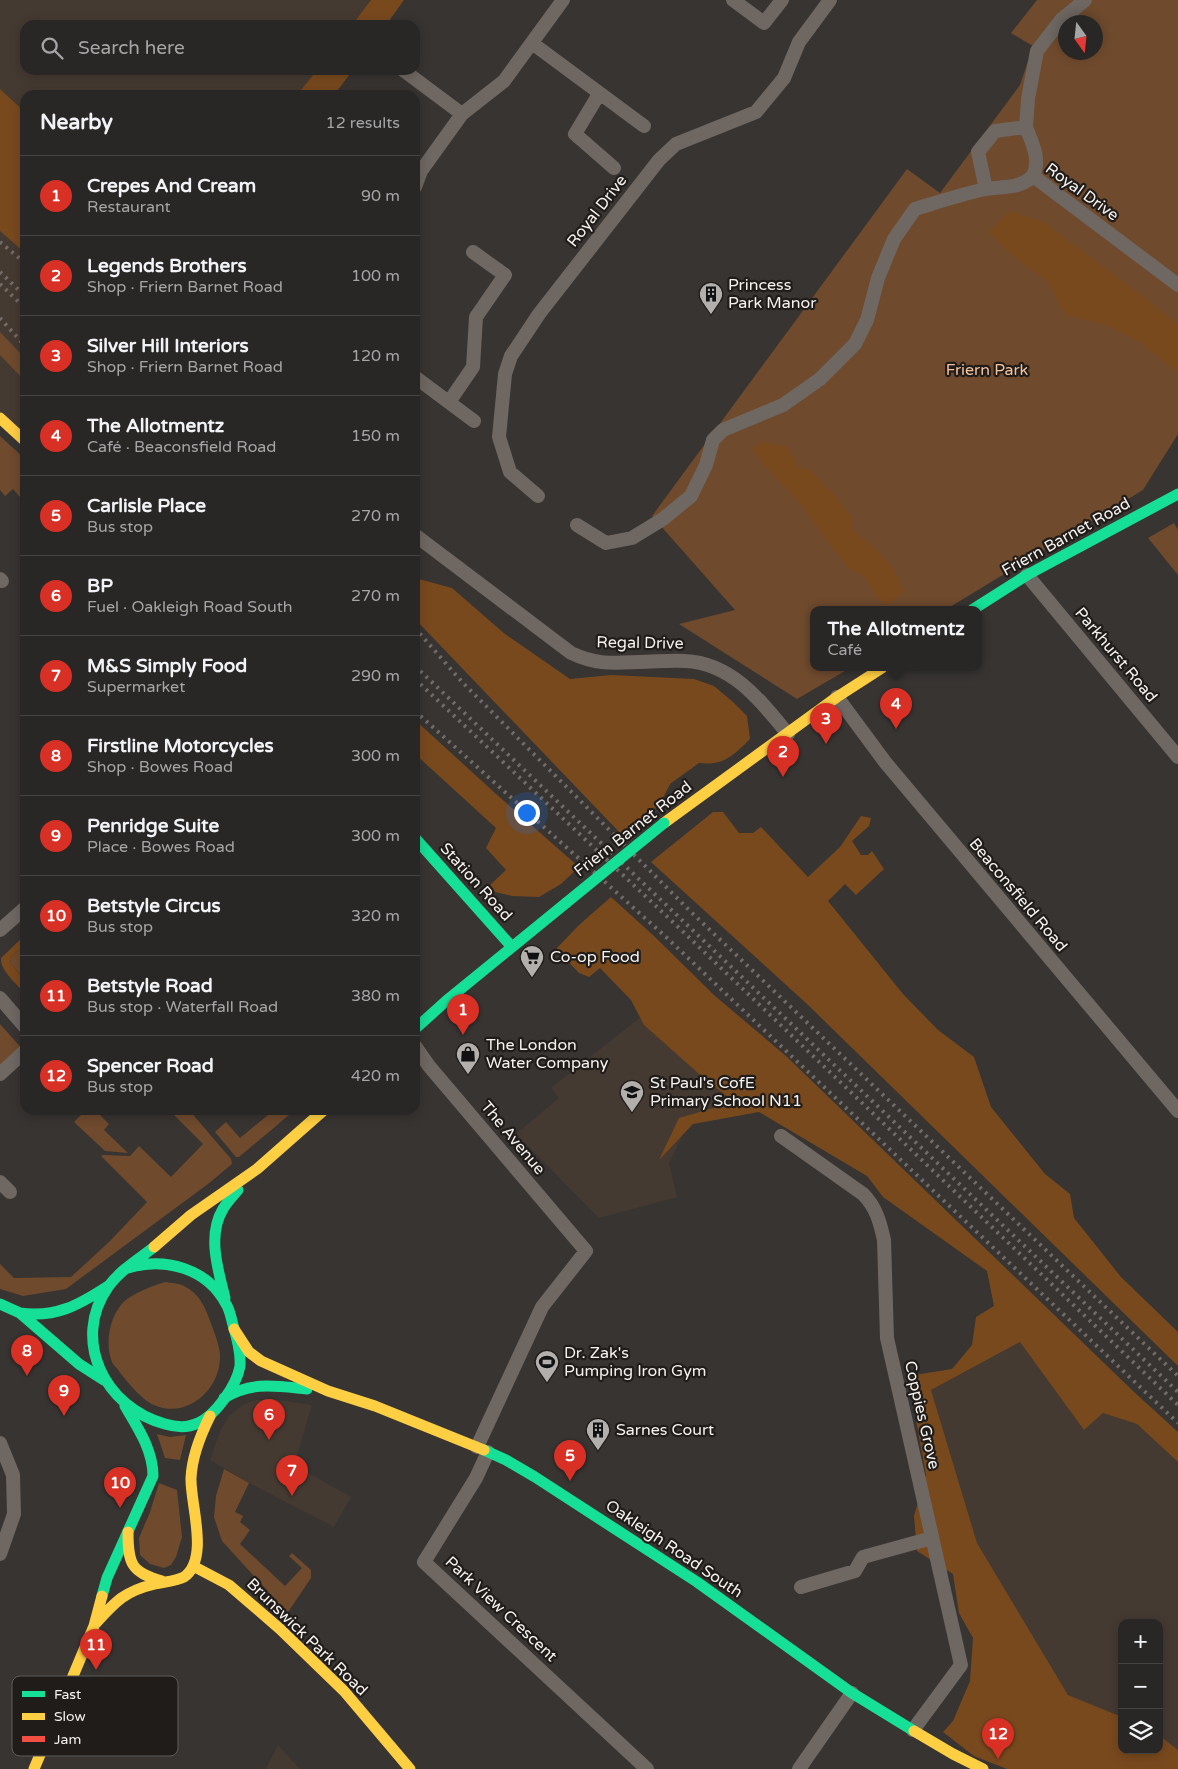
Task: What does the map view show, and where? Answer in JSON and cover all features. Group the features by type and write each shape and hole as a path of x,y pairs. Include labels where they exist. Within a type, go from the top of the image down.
{"main road":[{"path":"0,418 20,436"},
{"name":"Friern Barnet Road","path":"978,606 1027,575 1178,494"},
{"name":"Friern Barnet Road","path":"420,1024 446,1001 664,823 836,697 877,671"},
{"name":"Station Road","path":"420,844 512,947"},
{"path":"20,1313 39,1315 53,1313 86,1300 108,1286 190,1216 248,1177 318,1115"},
{"path":"94,1626 118,1599 139,1588 184,1577 193,1566 197,1554 197,1541 192,1472 204,1428 210,1416 236,1379 240,1369 241,1358 216,1254 216,1231 222,1210 248,1177"},
{"path":"128,1268 149,1262 185,1268 200,1274 211,1282 227,1304"},
{"path":"73,1676 94,1626 104,1586 128,1528 151,1482 154,1470 152,1458 123,1402 104,1380 97,1368 93,1332 95,1318 108,1286"},
{"path":"0,1304 20,1313 79,1364 104,1380"},
{"name":"Oakleigh Road South","path":"234,1328 249,1352 261,1361 328,1391 376,1406 483,1449 535,1477 682,1572 852,1693 954,1754 983,1769"},
{"name":"Oakleigh Road South","path":"224,1398 236,1390 264,1385 328,1391"},
{"path":"123,1402 144,1416 163,1424 180,1426 196,1424 210,1416"},
{"path":"128,1528 128,1547 137,1570 143,1575 162,1581"},
{"name":"Brunswick Park Road","path":"193,1566 229,1585 280,1629 344,1691 410,1769"},
{"path":"34,1769 39,1756"}],"street":[{"path":"420,174 462,114 504,82 563,0"},
{"path":"733,0 764,23 782,0"},
{"name":"Royal Drive","path":"538,496 510,472 499,437 505,374 511,356 539,314 659,160 676,144 756,112 784,78 799,42 830,0"},
{"path":"1033,176 1037,168 1036,160 1034,148 1026,127 1028,98 1037,51 1061,20 1085,0"},
{"path":"532,43 644,126"},
{"path":"410,75 462,114"},
{"path":"599,94 575,134 614,168"},
{"path":"577,525 606,543 632,538 663,519 690,496 706,465 713,440 723,430 783,405 820,379 855,344 867,320 878,278 894,239 914,209 986,189 978,152 995,132 1026,127"},
{"name":"Royal Drive","path":"986,189 1018,186 1027,182 1033,176 1178,285"},
{"path":"449,402 473,367 476,317 506,275 472,252"},
{"path":"420,380 474,421"},
{"name":"Regal Drive","path":"420,539 572,653 586,660 600,663 686,661 706,664 722,671 749,688 788,734"},
{"name":"Parkhurst Road","path":"1027,575 1178,757"},
{"name":"Beaconsfield Road","path":"836,697 891,770 1178,1112"},
{"path":"0,930 20,912"},
{"path":"0,998 20,1021"},
{"name":"The Avenue","path":"420,1053 586,1252 542,1307 483,1449"},
{"path":"0,1074 20,1055"},
{"name":"Coppies Grove","path":"781,1136 863,1194 872,1203 877,1212 884,1240 887,1338 961,1665 913,1730"},
{"path":"0,1443 13,1475 14,1514 0,1554"},
{"name":"Park View Crescent","path":"483,1449 476,1478 424,1562 647,1769"},
{"path":"801,1587 855,1570 863,1558 932,1538"},
{"path":"800,1769 852,1693"}],"shaded area":[{"path":"0,0 371,0 356,20 20,20 20,75 313,75 301,90 20,90 20,107 0,89"},
{"path":"371,0 404,0 390,20 356,20"},
{"path":"313,75 349,75 338,90 301,90"},
{"path":"0,89 20,107 20,249 0,231"},
{"path":"1010,211 1044,222 1147,299 1178,325 1178,372 1138,341 1106,325 1066,315 1047,281 1011,254 989,232"},
{"path":"0,231 20,249 20,436 0,418"},
{"path":"762,442 787,447 799,467 810,470 837,498 851,516 851,529 883,556 895,572 904,592 887,604 878,599 864,576 850,569 800,503 764,465 752,448"},
{"path":"420,579 452,588 505,634 570,679 611,675 694,679 714,686 747,716 750,739 739,750 722,761 699,763 670,784 655,809 622,835 420,624"},
{"path":"420,725 579,867 561,884 539,897 512,896 495,892 490,885 506,870 486,848 496,828 420,759"},
{"path":"713,812 723,812 739,833 753,833 761,827 808,877 840,847 861,816 871,818 869,826 852,841 861,855 868,855 872,851 884,869 856,895 845,884 828,901 903,994 938,1030 974,1057 991,1107 1045,1174 1070,1194 1074,1218 1121,1277 1178,1332 1178,1366 807,1004 651,862"},
{"path":"611,897 714,995 786,1056 1133,1391 1178,1432 1178,1462 1137,1424 1103,1413 1084,1430 1020,1342 931,1390 977,1543 1068,1695 1118,1715 1118,1754 1163,1754 1163,1738 1178,1750 1178,1769 1007,1769 974,1756 943,1732 953,1721 970,1681 973,1638 959,1613 953,1574 917,1551 914,1516 926,1475 908,1376 952,1369 972,1345 976,1317 994,1306 987,1271 883,1197 867,1176 759,1112 693,1124 659,1160 679,1118 734,1102 644,1025 631,1000 600,968 589,977 579,973 556,949 579,925"},
{"path":"20,940 20,949 12,956 10,962 20,975 20,988 3,968 1,958"},
{"name":"St Paul's CofE Primary School N11","path":"647,1012 757,1103 688,1124 669,1163 677,1197 599,1218 516,1134 559,1098 551,1088"},
{"path":"1020,1342 1084,1430 1103,1413 1137,1424 1178,1462 1178,1750 1163,1738 1163,1619 1118,1619 1118,1715 1068,1695 977,1543 931,1390"},
{"path":"257,1400 278,1400 312,1405 294,1465 351,1497 334,1527 249,1483 210,1460 221,1429 229,1416 244,1404"},
{"path":"278,1745 300,1769 266,1769"}],"green space":[{"name":"Friern Park","path":"1037,0 1178,0 1178,434 1143,490 952,606 810,606 810,671 845,671 797,699 679,624 735,610 652,516 907,169 940,193 1020,85 1033,46 1011,33"},
{"path":"0,332 20,353 20,376 0,355"},
{"path":"0,436 20,454 20,497 13,489 5,496 0,490"},
{"path":"1174,523 1178,530 1178,575 1148,538"},
{"path":"20,949 20,975 10,962 12,956"},
{"path":"0,1024 20,1046 20,1057 0,1079"},
{"path":"81,1115 100,1115 109,1124 104,1130 128,1153 105,1151 74,1122"},
{"path":"174,1115 193,1115 231,1159 232,1164 208,1184 66,1289 23,1296 0,1289 0,1264 14,1278 71,1277 110,1241 147,1202 101,1156 130,1156 139,1146 171,1177 203,1144"},
{"path":"268,1115 289,1115 239,1157 236,1157 215,1132 226,1122 240,1138"},
{"path":"165,1282 182,1285 198,1296 208,1316 220,1354 219,1367 209,1389 190,1405 166,1409 149,1403 130,1385 113,1363 109,1346 110,1328 121,1305 136,1294"},
{"path":"157,1434 170,1437 186,1435 180,1460 165,1458"},
{"path":"224,1469 249,1483 235,1512 243,1516 240,1522 250,1530 240,1544 285,1586 302,1568 289,1556 292,1553 311,1570 311,1578 286,1615 276,1600 222,1541 214,1517 216,1496"},
{"path":"159,1483 177,1490 182,1537 176,1557 171,1565 164,1568 150,1564 140,1555 139,1538"}],"railway":[{"path":"0,242 20,259"},
{"path":"0,272 20,291"},
{"path":"0,284 20,303"},
{"path":"0,318 20,340"},
{"path":"420,634 462,682 690,911 1178,1376"},
{"path":"420,671 1178,1392"},
{"path":"420,684 676,925 1178,1405"},
{"path":"420,716 666,937 1178,1423"}],"traffic: fast":[{"path":"978,606 1027,575 1178,494"},
{"path":"566,903 664,823"},
{"path":"420,844 512,947"},
{"path":"420,1024 566,903"},
{"path":"225,1298 215,1253 216,1230 218,1219 223,1209 238,1190"},
{"path":"128,1268 156,1264 184,1268 208,1282 226,1304 236,1335 240,1366 230,1391 218,1407 198,1423 190,1426 173,1426 144,1416 126,1403 111,1388 100,1369 94,1349 93,1329 97,1307 108,1287 124,1270 154,1247"},
{"path":"20,1313 45,1314 56,1312 77,1304 108,1286"},
{"path":"0,1304 20,1313 79,1364 104,1380"},
{"path":"224,1398 244,1389 254,1387 274,1386 307,1389"},
{"path":"102,1596 107,1578 153,1476 148,1448 125,1406"},
{"path":"484,1450 535,1477 697,1582 852,1693 914,1731"}],"traffic: slow":[{"path":"0,418 20,436"},
{"path":"664,823 837,697 877,671"},
{"path":"154,1247 191,1215 257,1169 318,1115"},
{"path":"234,1329 249,1352 261,1361 328,1391 375,1406 484,1450"},
{"path":"96,1623 128,1594 158,1583 184,1577 192,1569 196,1557 197,1530 191,1478 193,1462 203,1430 210,1416"},
{"path":"128,1532 129,1552 133,1565 144,1574 162,1581"},
{"path":"193,1566 229,1585 280,1629 344,1691 410,1769"},
{"path":"73,1676 94,1626 102,1596"},
{"path":"914,1731 983,1769"},
{"path":"34,1769 39,1756"}],"place":[{"name":"Princess Park Manor","path":"711,315"},
{"name":"The Allotmentz","path":"896,729"},
{"name":"Silver Hill Interiors","path":"826,744"},
{"name":"Legends Brothers","path":"783,777"},
{"name":"Co-op Food","path":"532,978"},
{"name":"Crepes And Cream","path":"463,1035"},
{"name":"The London Water Company","path":"468,1075"},
{"name":"St Paul's CofE Primary School N11","path":"632,1113"},
{"name":"Firstline Motorcycles","path":"27,1376"},
{"name":"Dr. Zak's Pumping Iron Gym","path":"547,1383"},
{"name":"Penridge Suite","path":"64,1416"},
{"name":"BP","path":"269,1440"},
{"name":"Sarnes Court","path":"598,1451"},
{"name":"Carlisle Place","path":"570,1481"},
{"name":"M&S Simply Food","path":"292,1496"},
{"name":"Betstyle Circus","path":"120,1508"},
{"name":"Betstyle Road","path":"96,1670"},
{"name":"Spencer Road","path":"998,1759"}]}
